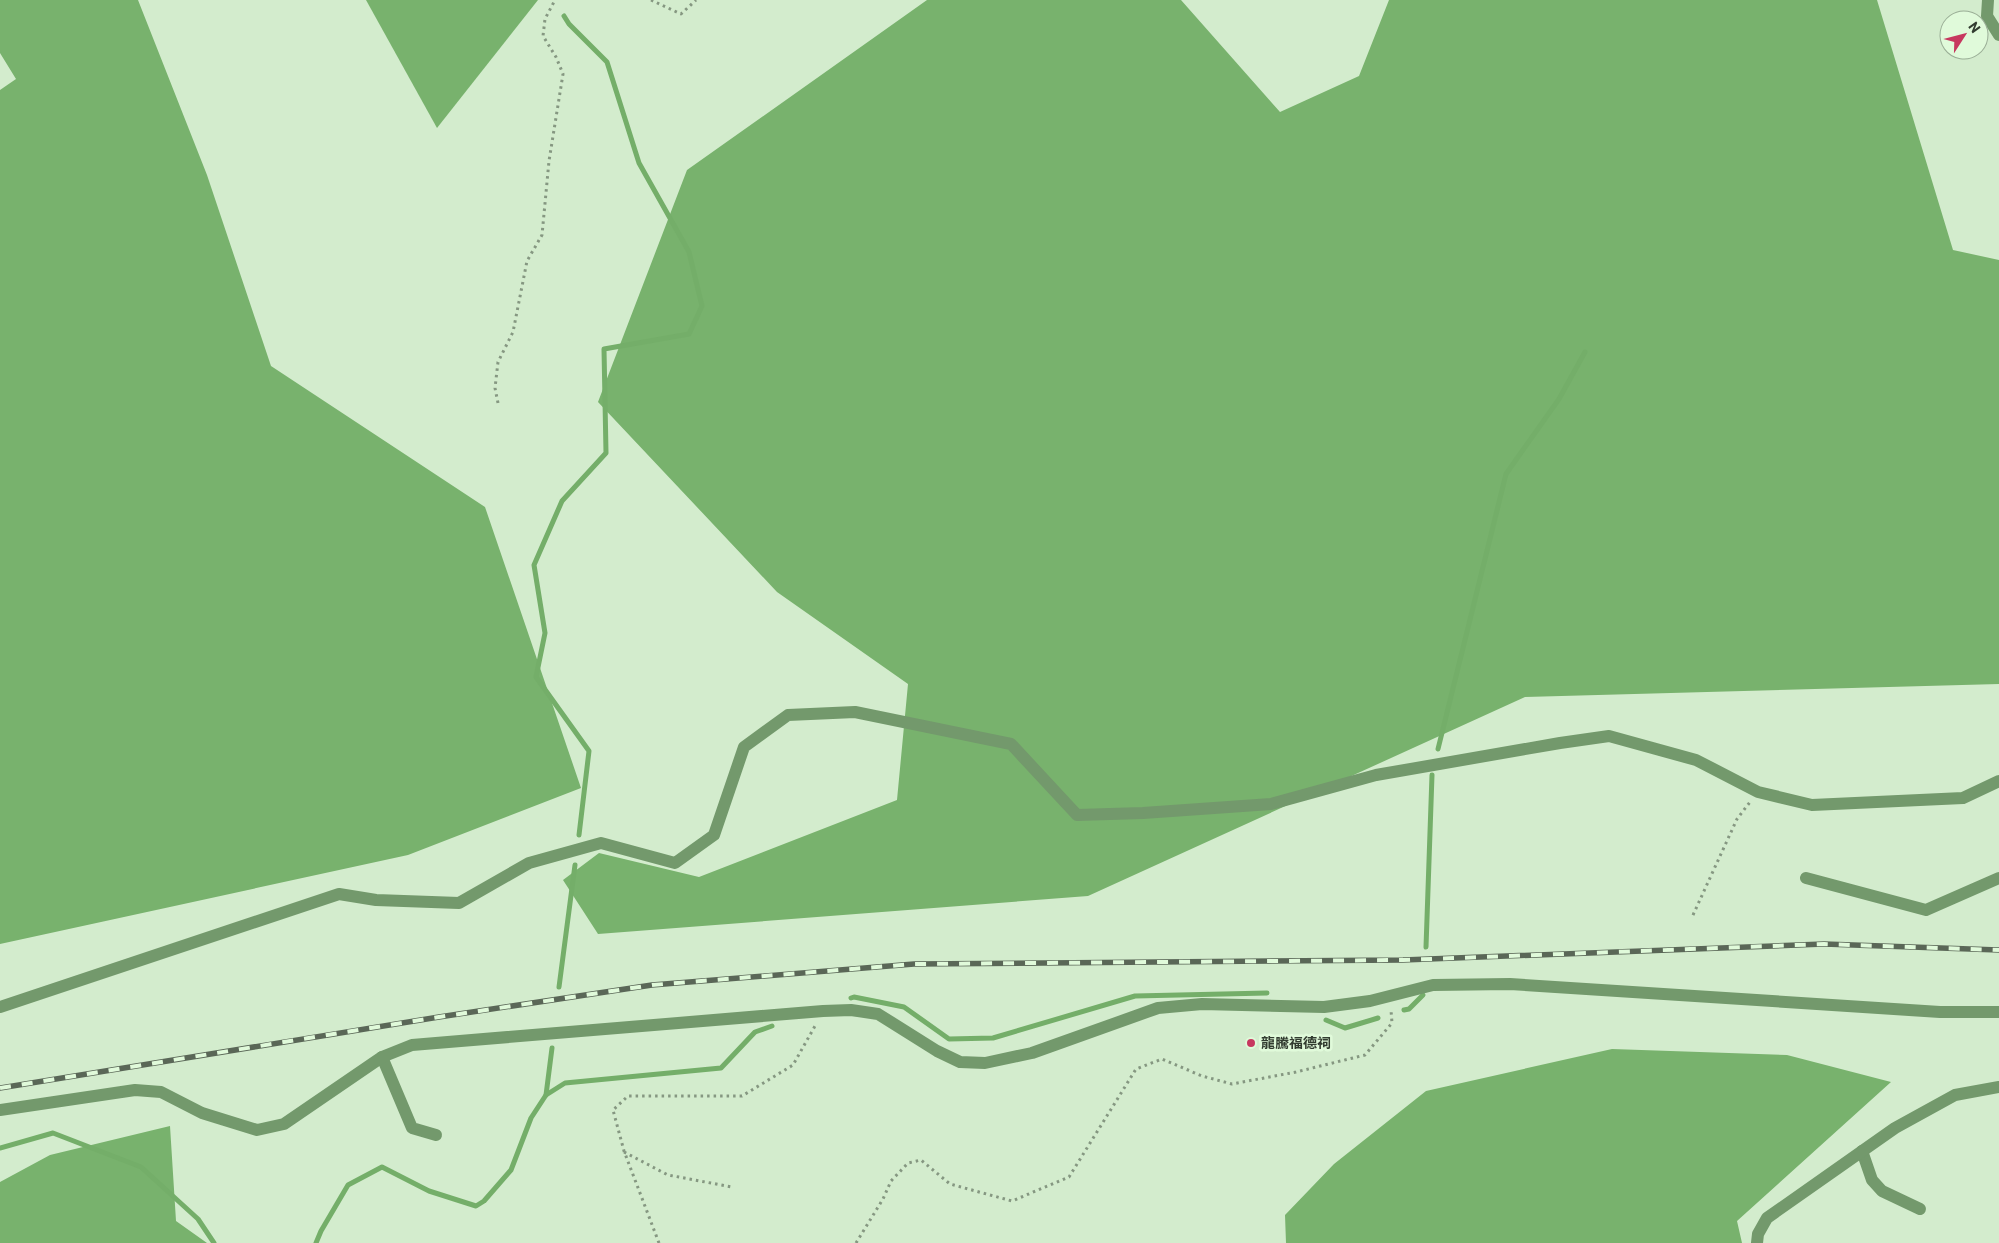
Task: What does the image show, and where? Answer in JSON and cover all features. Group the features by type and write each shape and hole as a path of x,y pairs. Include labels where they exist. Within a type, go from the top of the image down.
{"street":[{"path":"1988,0 1987,16 1999,35"},
{"path":"0,1007 339,894 376,900 459,903 529,863 601,843 675,863 714,835 744,747 788,716 855,712 1011,744 1077,815 1143,813 1271,804 1376,775 1609,736 1696,760 1758,792 1812,805 1963,798 1999,781"},
{"path":"1806,878 1926,910 1999,878"},
{"path":"0,1110 135,1090 153,1091 161,1092 202,1113 257,1130 284,1124 382,1056 412,1045 851,1010 878,1014 937,1051 960,1062 985,1063 1032,1052 1158,1008 1202,1004 1324,1007 1370,1001 1433,985 1510,984 1940,1012 1999,1012"},
{"path":"382,1056 412,1128 436,1135"},
{"path":"1757,1243 1758,1234 1767,1218 1895,1128 1955,1095 1999,1087"},
{"path":"1862,1151 1872,1180 1882,1191 1920,1209"}],"path":[{"path":"498,403 494,388 498,362 513,332 528,261 542,235 549,161 563,74 556,57 543,36 544,19 555,0"},
{"path":"651,0 680,14 696,0"},
{"path":"1693,915 1737,819 1758,792"},
{"path":"856,1243 883,1198 891,1180 908,1163 921,1160 950,1184 1012,1201 1069,1177 1136,1069 1162,1059 1202,1076 1232,1084 1296,1072 1365,1055 1392,1023 1390,996"},
{"path":"659,1243 624,1151 613,1110 628,1096 742,1096 793,1065 823,1012"},
{"path":"624,1151 668,1175 732,1187"}],"green space":[{"path":"0,0 138,0 207,175 271,366 485,507 581,788 408,855 0,944 0,90 16,79 0,53"},
{"path":"366,0 538,0 437,128"},
{"path":"927,0 1181,0 1280,112 1359,76 1389,0 1877,0 1953,250 1999,260 1999,684 1525,697 1088,896 598,934 563,880 599,853 699,877 897,800 908,684 777,592 598,402 687,170"},
{"path":"1612,1049 1787,1055 1891,1082 1737,1221 1742,1243 1286,1243 1285,1215 1334,1164 1426,1091"},
{"path":"170,1126 176,1221 207,1243 0,1243 0,1182 50,1155"}],"waterway":[{"path":"564,16 569,24 607,62 639,163 689,252 702,306 689,334 604,349 606,453 562,501 534,565 545,633 536,677 589,751 579,835"},
{"path":"1438,749 1506,474 1559,399 1585,352"},
{"path":"1426,947 1432,775"},
{"path":"559,987 575,865"},
{"path":"851,998 904,1007 949,1039 993,1038 1135,996 1267,993"},
{"path":"1404,1010 1409,1009 1423,995"},
{"path":"1326,1020 1345,1028 1378,1018"},
{"path":"316,1243 348,1185 382,1167 429,1191 476,1206 484,1201 511,1170 531,1118 546,1095 565,1083 721,1068 755,1032 772,1026"},
{"path":"546,1095 552,1048"},
{"path":"0,1148 53,1133 141,1167 198,1219 214,1243"}],"railway":[{"path":"0,1088 439,1017 652,985 914,964 1403,960 1824,944 1999,950"}],"place":[{"name":"龍騰福德祠","path":"1251,1043"}]}
